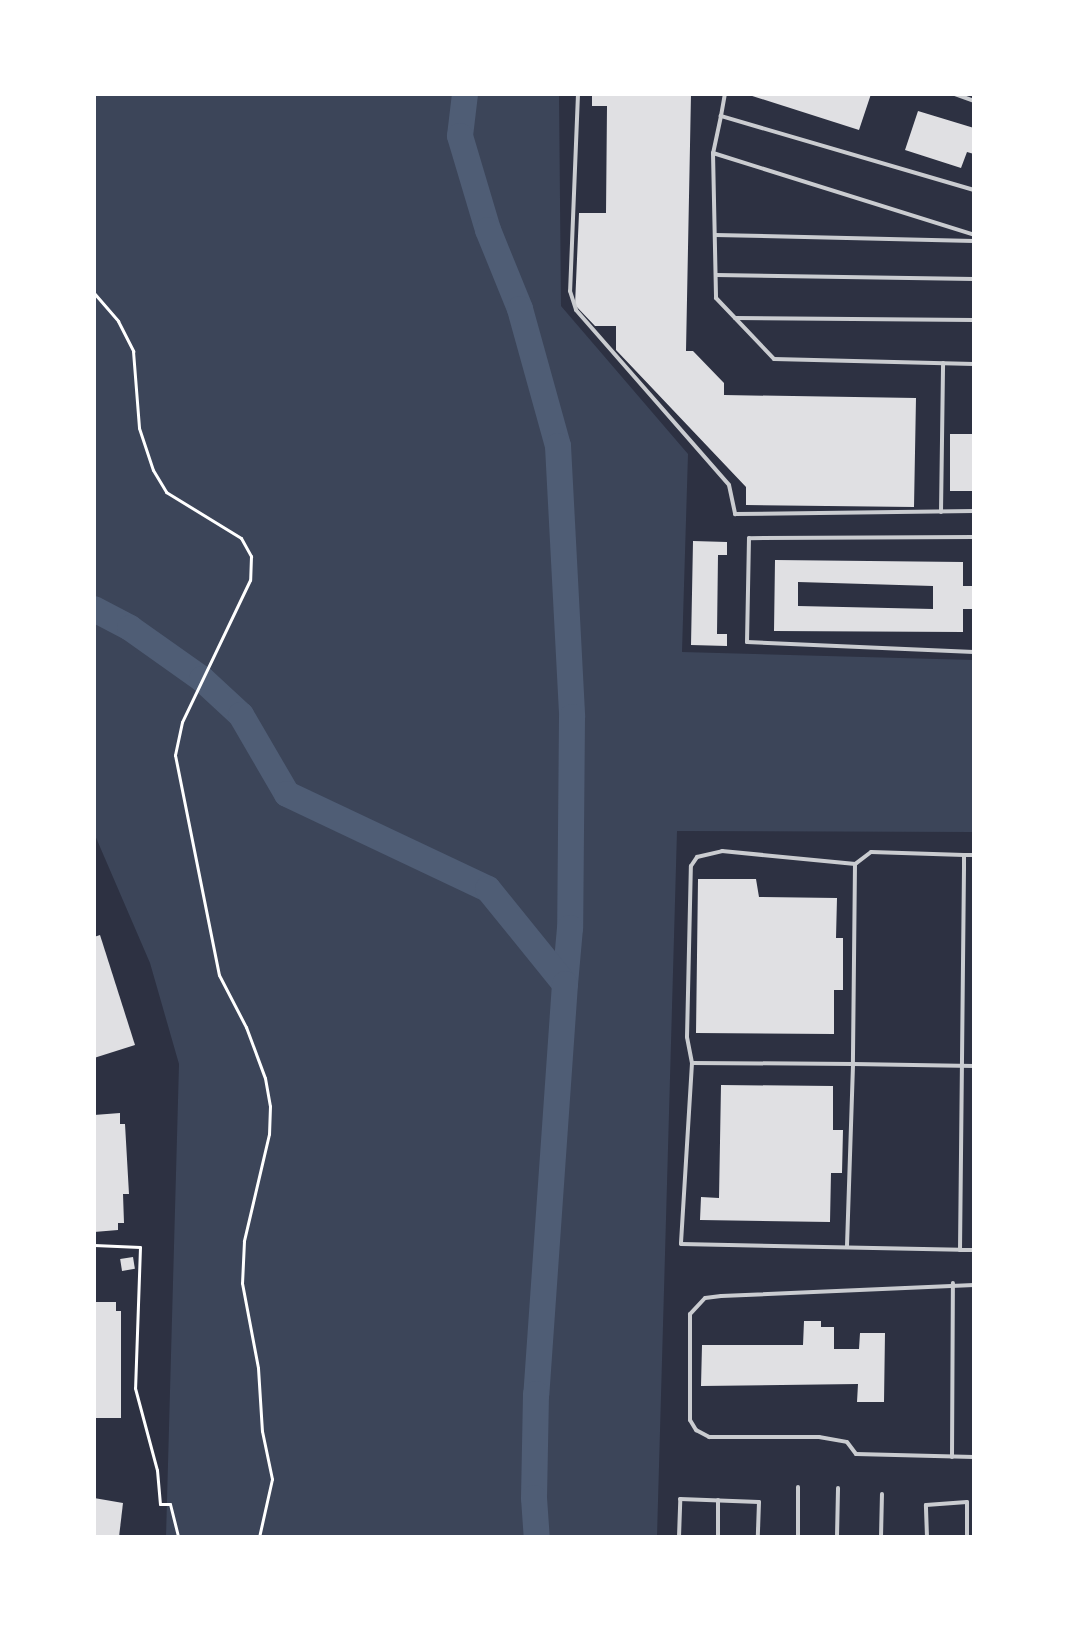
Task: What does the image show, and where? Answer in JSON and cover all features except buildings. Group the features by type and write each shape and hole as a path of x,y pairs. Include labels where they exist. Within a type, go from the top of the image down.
{"lane":[{"path":"578,94 570,291 576,310 729,485 735,514 974,511"},
{"path":"725,94 713,153 716,298 774,359 974,364"},
{"path":"955,94 974,101"},
{"path":"721,116 974,190"},
{"path":"713,153 974,235"},
{"path":"715,235 974,241"},
{"path":"716,275 974,279"},
{"path":"735,318 974,320"},
{"path":"941,512 943,363"},
{"path":"974,537 749,538 747,642 974,652"},
{"path":"974,855 871,852 855,864 722,851 697,857 691,866 687,1037 692,1063 681,1244 974,1250"},
{"path":"960,1250 964,855"},
{"path":"847,1246 855,864"},
{"path":"692,1063 974,1066"},
{"path":"974,1285 953,1283 721,1296 705,1298 690,1314 690,1420 696,1430 709,1437 819,1437 847,1442 856,1454 974,1457"},
{"path":"952,1457 953,1283"},
{"path":"798,1487 798,1537"},
{"path":"837,1537 838,1488"},
{"path":"881,1537 882,1494"},
{"path":"679,1537 680,1499 759,1502 758,1537"},
{"path":"718,1500 718,1537"},
{"path":"927,1537 926,1505 967,1502 967,1537"}],"path":[{"path":"94,293 118,321 133,351 139,428 153,470 166,492 241,538 251,556 250,580 182,722 175,755 192,826 207,930 219,975 246,1027 265,1078 270,1106 269,1134 244,1241 242,1283 258,1368 262,1431 272,1479 259,1537"},
{"path":"94,1245 140,1247 135,1388 157,1470 160,1504 170,1504 178,1537"}],"shaded area":[{"path":"94,94 559,94 561,306 688,454 682,652 974,660 974,832 677,831 657,1537 166,1537 179,1064 150,963 94,833"}],"waterway":[{"path":"465,94 460,136 488,230 520,309 558,446 572,717 570,928 565,984"},
{"path":"94,609 130,628 202,679 241,715 287,794 488,889 565,984 536,1394 534,1498 537,1537"}]}
